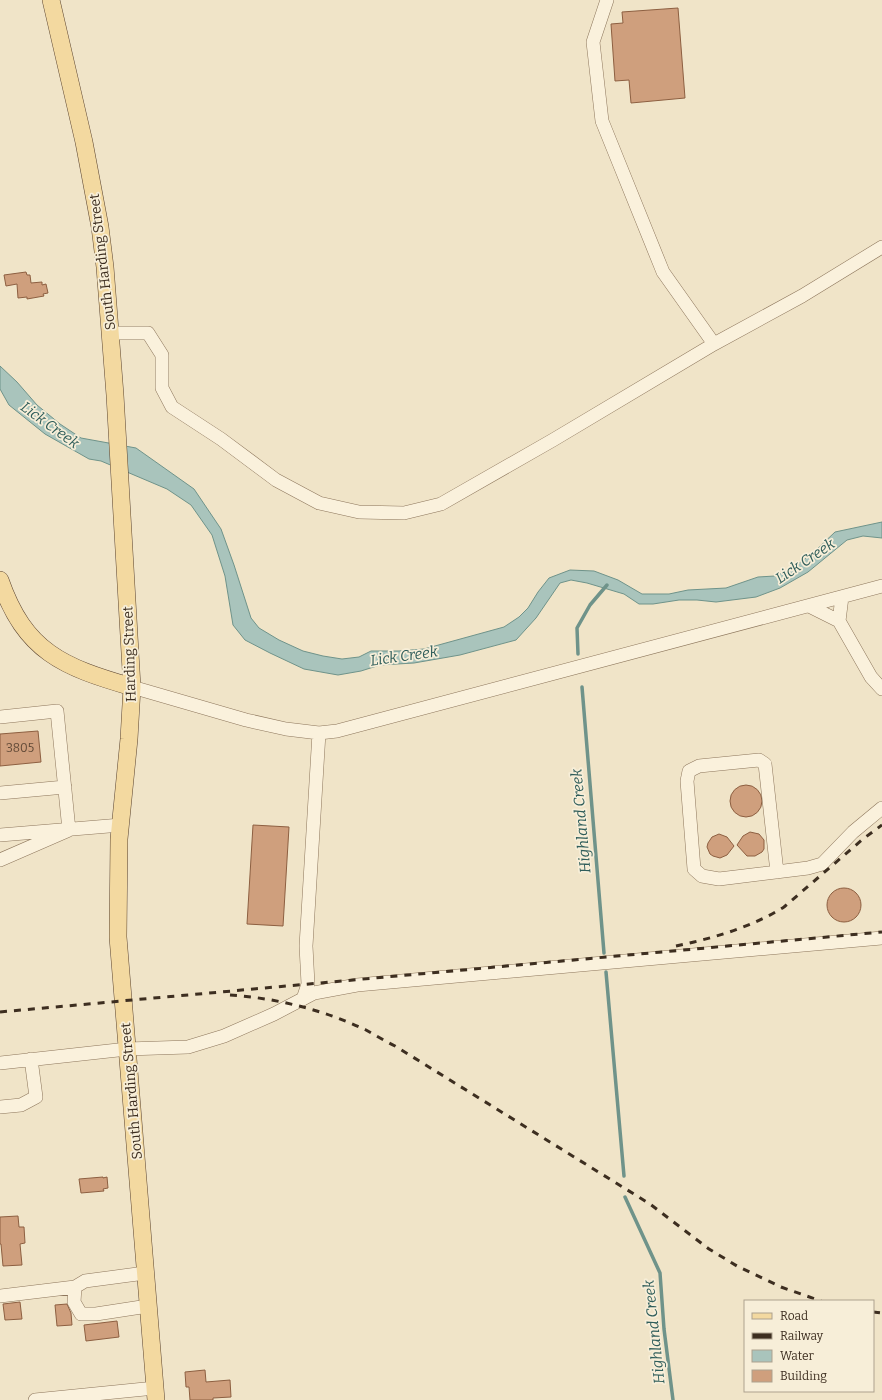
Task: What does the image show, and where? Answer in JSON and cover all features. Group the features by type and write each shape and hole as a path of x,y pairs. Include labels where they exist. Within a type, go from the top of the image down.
{"main road":[{"name":"South Harding Street","path":"51,0 84,142 97,206 105,267 123,527"},
{"name":"Harding Street","path":"123,527 132,687 125,781"},
{"path":"2,591 11,608 27,631 42,648 52,656 66,664 92,675 132,687"},
{"name":"South Harding Street","path":"125,781 119,840 118,936 155,1394"}],"lane":[{"path":"608,0 593,42 602,121 663,272 714,344"},
{"path":"110,333 148,334 162,355 162,388 172,407 221,439 276,480 319,503 359,512 404,514 441,504 553,440 714,344 802,296 882,247"},
{"path":"132,687 246,720 286,729 319,733 337,731 881,587"},
{"path":"839,621 842,597"},
{"path":"809,606 839,621 871,677 882,690"},
{"path":"0,717 57,711 69,830"},
{"path":"303,999 308,984 306,946 319,733"},
{"path":"777,872 765,764 759,760 699,766 689,771 686,781 694,869 702,876 719,879 777,872 808,868 822,864 853,832 882,808"},
{"path":"0,793 65,788"},
{"path":"0,835 121,825"},
{"path":"0,860 69,830"},
{"path":"0,1063 127,1049 188,1047 224,1036 274,1014 314,993 357,985 882,938"},
{"path":"0,1107 21,1105 36,1097 31,1059"},
{"path":"0,1296 75,1287 86,1281 145,1273"},
{"path":"75,1287 74,1302 81,1314 96,1314 148,1306"},
{"path":"36,1400 155,1394"}],"water":[{"name":"Lick Creek","path":"0,366 17,382 37,405 60,424 81,438 136,448 194,489 221,529 251,618 259,628 279,640 303,651 323,656 342,659 359,657 371,651 424,649 504,627 519,617 528,608 549,578 570,570 594,571 618,580 642,594 669,594 688,590 726,588 758,577 775,576 793,568 816,550 835,532 882,522 882,538 863,536 847,540 808,572 780,588 756,597 716,602 679,600 653,604 639,604 624,594 571,580 560,583 536,618 516,640 460,655 414,663 380,665 361,671 338,675 304,669 245,640 233,625 225,576 212,535 191,505 167,489 101,461 89,459 45,434 9,405 0,389"}],"building":[{"path":"678,8 685,98 631,103 629,80 615,81 611,24 623,23 622,12"},
{"path":"26,272 27,275 30,275 31,283 42,282 42,285 46,284 48,293 43,294 44,296 27,299 27,297 18,298 17,284 6,286 4,275"},
{"path":"38,731 41,762 0,766 0,734"},
{"path":"749,785 755,787 760,792 762,801 760,810 755,815 743,817 737,815 732,810 730,798 732,792 737,787"},
{"path":"253,825 289,827 283,926 247,924"},
{"path":"750,832 759,834 764,840 764,849 755,856 747,856 737,845 743,836"},
{"path":"719,834 727,837 734,846 727,855 720,858 710,854 707,847 712,837"},
{"path":"844,888 856,893 861,905 856,917 844,922 832,917 827,905 832,893"},
{"path":"107,1177 108,1188 103,1189 104,1191 81,1193 79,1179"},
{"path":"18,1216 19,1227 24,1227 25,1243 20,1244 22,1265 3,1266 0,1244 0,1217"},
{"path":"20,1302 22,1319 5,1320 3,1304"},
{"path":"67,1304 71,1313 72,1325 57,1326 55,1305"},
{"path":"117,1321 119,1337 86,1341 84,1325"},
{"path":"205,1370 206,1382 230,1380 231,1397 213,1398 213,1400 190,1400 189,1387 186,1387 185,1372"}],"waterway":[{"name":"Highland Creek","path":"578,654 577,628 590,605 607,585"},
{"name":"Highland Creek","path":"582,687 604,953"},
{"name":"Highland Creek","path":"606,972 624,1176"},
{"name":"Highland Creek","path":"625,1197 660,1273 664,1329 673,1400"}],"railway":[{"path":"676,946 746,926 784,907 863,839 882,825"},
{"path":"0,1012 882,932"},
{"path":"230,995 265,999 300,1006 334,1017 366,1030 395,1046 650,1204 709,1249 737,1266 781,1287 818,1300"},
{"path":"874,1312 882,1313"}]}
